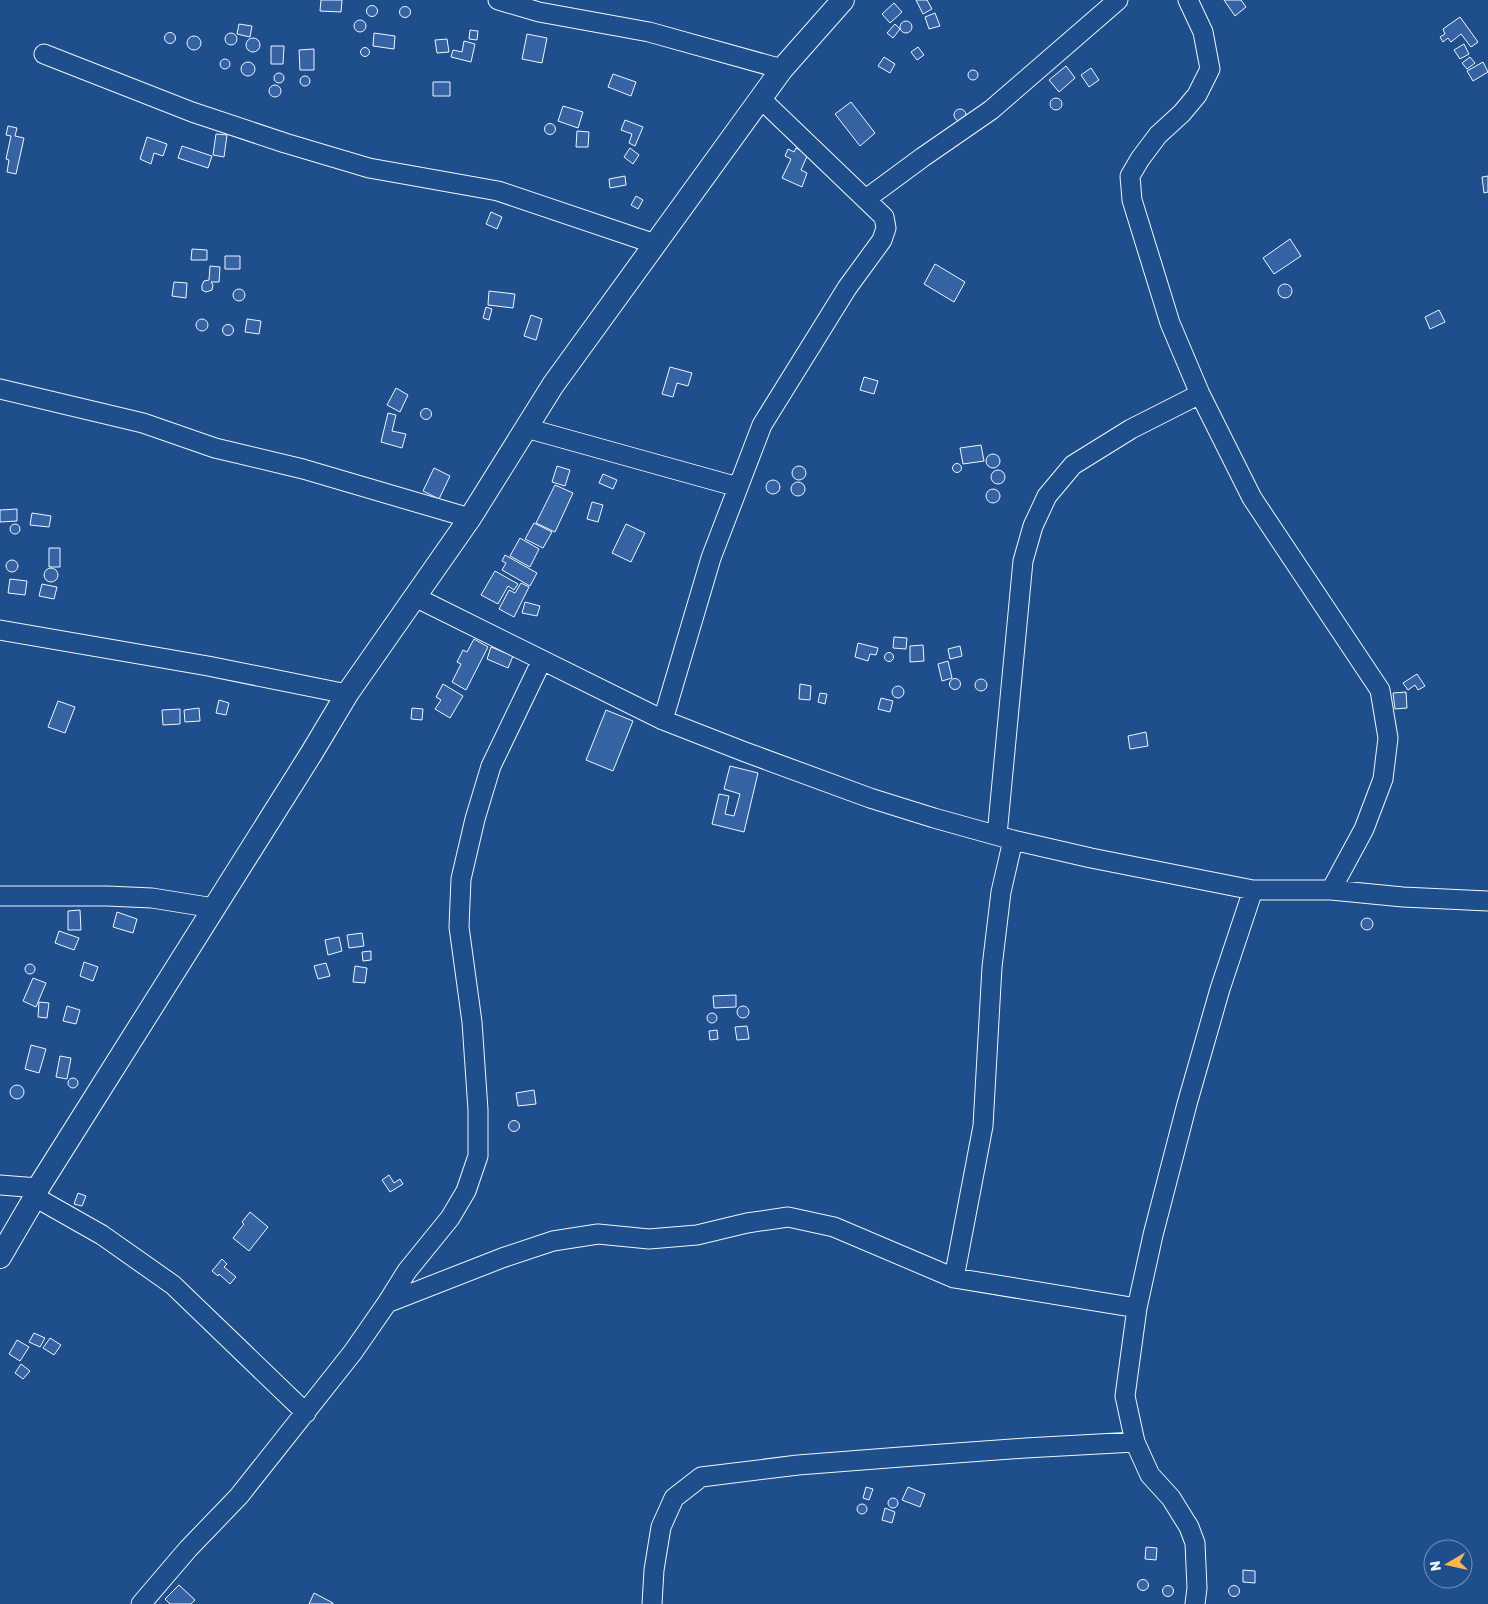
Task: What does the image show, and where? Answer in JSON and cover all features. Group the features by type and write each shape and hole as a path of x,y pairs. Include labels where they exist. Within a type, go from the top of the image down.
{"main road":[{"path":"0,1257 6,1237 36,1193 311,754 346,694 470,518 553,385 782,69 843,0"}],"street":[{"path":"498,0 539,12 649,32 782,69"},
{"path":"866,199 991,110 1118,0"},
{"path":"1188,0 1203,32 1210,69 1197,95 1182,113 1158,135 1140,158 1130,176 1132,200 1170,323 1200,394 1252,498 1380,690 1388,738 1383,779 1364,829 1331,890"},
{"path":"44,54 192,112 285,143 369,168 498,191 655,244"},
{"path":"663,720 711,558 762,425 847,288 882,240 886,228 884,217 761,99"},
{"path":"0,389 143,423 215,448 303,469 470,518"},
{"path":"954,1278 983,1126 992,967 1001,892 1023,561 1033,526 1047,496 1073,465 1131,429 1200,394"},
{"path":"526,428 738,487"},
{"path":"415,596 663,720 870,798 934,818 1005,838 1253,890 1331,890 1403,897 1488,901"},
{"path":"0,630 208,666 346,694"},
{"path":"141,1604 188,1549 240,1496 306,1413 353,1352 407,1271 450,1218 466,1191 478,1156 478,1110 472,1022 459,927 460,879 474,819 491,766 542,660"},
{"path":"1195,1604 1197,1588 1195,1543 1189,1527 1171,1498 1150,1475 1135,1442 1125,1396 1137,1308 1153,1235 1187,1104 1220,989 1253,890"},
{"path":"0,896 152,898 214,908"},
{"path":"0,1185 36,1193 173,1285 306,1413"},
{"path":"387,1303 502,1258 553,1241 598,1234 649,1239 697,1235 747,1223 788,1217 834,1227 954,1278 1137,1308"},
{"path":"652,1604 654,1570 661,1527 674,1498 701,1477 798,1465 1025,1448 1135,1442"}],"building":[{"path":"321,0 342,0 341,12 320,11"},
{"path":"916,0 927,0 932,9 923,14"},
{"path":"1224,0 1241,0 1246,7 1235,16"},
{"path":"894,3 902,12 890,23 882,14"},
{"path":"370,6 374,6 377,11 376,15 370,16 367,13 367,9"},
{"path":"405,6 411,12 405,18 399,12"},
{"path":"935,13 940,26 929,29 925,17"},
{"path":"1460,17 1478,42 1471,47 1461,34 1451,42 1448,38 1443,42 1440,37 1445,34 1443,29"},
{"path":"358,20 362,20 366,26 362,32 358,32 354,28 354,24"},
{"path":"904,21 908,21 912,27 908,33 904,33 900,29 900,25"},
{"path":"239,24 252,26 250,37 237,34"},
{"path":"895,24 900,29 893,38 887,33"},
{"path":"470,30 478,31 477,40 469,39"},
{"path":"168,33 172,33 175,38 174,42 168,43 165,40 165,36"},
{"path":"231,33 237,39 231,45 225,39"},
{"path":"374,33 395,36 394,49 373,46"},
{"path":"527,34 547,38 542,63 522,59"},
{"path":"191,36 197,36 201,43 197,50 191,50 187,46 187,40"},
{"path":"253,38 258,40 260,45 258,50 253,52 248,50 246,45 248,40"},
{"path":"447,39 449,52 437,53 435,40"},
{"path":"464,41 475,44 471,62 451,57 453,50 462,52"},
{"path":"1464,44 1469,54 1460,59 1454,50"},
{"path":"271,46 284,46 283,64 271,64"},
{"path":"365,47 370,52 365,57 360,52"},
{"path":"918,47 924,55 917,60 911,52"},
{"path":"314,49 314,70 300,70 299,50"},
{"path":"884,57 895,64 890,73 878,66"},
{"path":"1470,57 1475,63 1467,69 1462,63"},
{"path":"223,59 227,59 230,64 229,68 223,69 220,66 220,62"},
{"path":"248,62 253,64 255,69 253,74 248,76 243,74 241,69 243,64"},
{"path":"1483,62 1488,72 1473,81 1467,71"},
{"path":"1066,66 1075,78 1059,92 1049,80"},
{"path":"1091,68 1099,80 1089,87 1081,75"},
{"path":"971,70 975,70 978,75 975,80 971,80 968,77 968,73"},
{"path":"279,73 284,78 279,83 274,78"},
{"path":"613,74 636,82 631,96 608,87"},
{"path":"303,76 307,76 310,81 309,85 303,86 300,83 300,79"},
{"path":"433,82 450,82 450,96 433,96"},
{"path":"275,85 281,91 275,97 269,91"},
{"path":"1054,98 1058,98 1062,104 1058,110 1054,110 1050,106 1050,102"},
{"path":"851,102 875,133 860,146 835,114"},
{"path":"563,106 583,112 578,128 558,121"},
{"path":"960,109 966,115 960,121 954,115"},
{"path":"625,120 643,127 635,146 629,143 632,134 621,130"},
{"path":"550,123 556,129 550,135 544,129"},
{"path":"8,126 17,128 15,136 24,138 16,174 7,172 9,160 6,159 11,136 6,135"},
{"path":"577,131 589,132 588,147 576,147"},
{"path":"216,134 227,135 224,157 213,155"},
{"path":"147,137 167,144 163,156 154,153 151,164 140,159"},
{"path":"182,146 212,156 208,168 178,158"},
{"path":"630,148 639,155 633,164 624,157"},
{"path":"796,148 808,154 801,170 807,173 802,187 782,178 791,159 785,156 788,149 794,152"},
{"path":"625,176 626,185 610,188 609,179"},
{"path":"1488,176 1488,192 1484,193 1482,177"},
{"path":"636,196 643,200 638,209 631,205"},
{"path":"491,212 502,217 497,229 486,224"},
{"path":"1290,239 1301,256 1274,274 1263,258"},
{"path":"192,249 207,250 207,260 191,260"},
{"path":"225,256 240,256 240,269 225,269"},
{"path":"935,264 965,282 954,302 924,284"},
{"path":"210,266 220,267 219,282 211,282 213,285 212,290 206,292 202,290 202,285 204,281 209,280"},
{"path":"174,282 187,283 186,298 172,296"},
{"path":"1282,284 1288,284 1292,291 1288,298 1282,298 1278,294 1278,288"},
{"path":"237,289 241,289 245,295 241,301 237,301 233,297 233,293"},
{"path":"489,291 515,294 513,308 488,305"},
{"path":"486,307 492,309 489,320 483,318"},
{"path":"1439,310 1445,322 1430,329 1425,317"},
{"path":"531,315 542,319 536,340 524,336"},
{"path":"200,319 204,319 208,325 204,331 200,331 196,327 196,323"},
{"path":"247,319 261,321 259,334 245,332"},
{"path":"228,324 234,330 228,336 222,330"},
{"path":"670,367 692,373 688,386 677,383 673,397 662,394"},
{"path":"864,377 878,381 874,394 860,390"},
{"path":"396,388 408,395 400,412 387,405"},
{"path":"424,409 428,409 431,414 430,418 424,419 421,416 421,412"},
{"path":"388,413 396,415 392,431 406,434 402,448 381,442"},
{"path":"981,445 984,461 963,464 960,448"},
{"path":"993,454 998,456 1000,461 998,466 993,468 988,466 986,461 988,456"},
{"path":"957,463 962,468 957,473 952,468"},
{"path":"557,466 570,470 565,486 552,482"},
{"path":"799,466 804,468 806,473 804,478 799,480 794,478 792,473 794,468"},
{"path":"434,468 450,476 439,499 423,491"},
{"path":"998,470 1003,472 1005,477 1003,482 998,484 993,482 991,477 993,472"},
{"path":"603,474 617,480 613,489 599,483"},
{"path":"770,480 776,480 780,487 776,494 770,494 766,490 766,484"},
{"path":"798,482 803,484 805,489 803,494 798,496 793,494 791,489 793,484"},
{"path":"555,485 573,493 555,532 536,523"},
{"path":"993,489 998,491 1000,496 998,501 993,503 988,501 986,496 988,491"},
{"path":"592,502 603,505 598,522 587,519"},
{"path":"17,509 17,521 0,522 0,510"},
{"path":"32,513 51,516 49,527 30,525"},
{"path":"534,523 552,532 543,548 525,539"},
{"path":"15,524 20,529 15,534 10,529"},
{"path":"626,524 645,533 631,562 612,553"},
{"path":"520,538 539,549 530,567 510,556"},
{"path":"49,548 60,548 60,567 49,567"},
{"path":"505,555 537,573 530,586 502,570 506,563 502,561"},
{"path":"10,560 14,560 18,566 14,572 10,572 6,568 6,564"},
{"path":"51,568 56,570 58,575 56,580 51,582 46,580 44,575 46,570"},
{"path":"495,571 518,584 514,590 508,586 498,604 481,595"},
{"path":"10,579 27,581 25,595 8,593"},
{"path":"521,583 529,587 514,617 499,609 509,590 515,593"},
{"path":"42,584 57,587 54,599 39,596"},
{"path":"525,602 540,606 537,616 522,613"},
{"path":"894,637 907,638 906,649 893,648"},
{"path":"474,639 488,647 466,690 452,682 461,664 457,662 463,650 467,652"},
{"path":"858,643 878,648 876,655 870,654 868,661 855,657"},
{"path":"923,645 924,661 910,662 910,646"},
{"path":"960,646 962,656 950,659 948,649"},
{"path":"491,647 513,656 508,668 487,659"},
{"path":"889,652 894,657 889,662 884,657"},
{"path":"948,661 952,678 942,681 938,664"},
{"path":"1417,674 1425,686 1418,690 1415,685 1408,690 1403,683"},
{"path":"953,679 957,679 960,684 959,688 953,689 950,686 950,682"},
{"path":"979,679 983,679 987,685 983,691 979,691 975,687 975,683"},
{"path":"443,684 463,696 450,718 435,709 441,700 436,697"},
{"path":"800,684 811,686 810,700 799,699"},
{"path":"898,686 904,692 898,698 892,692"},
{"path":"1406,692 1407,708 1395,709 1393,693"},
{"path":"820,693 827,694 825,704 818,702"},
{"path":"881,698 893,701 890,712 878,709"},
{"path":"219,700 229,703 226,715 216,713"},
{"path":"58,701 75,707 65,733 48,727"},
{"path":"199,708 200,721 185,722 184,710"},
{"path":"412,708 423,709 422,720 411,719"},
{"path":"180,709 180,724 163,725 162,710"},
{"path":"606,710 633,721 613,771 586,760"},
{"path":"1146,732 1148,746 1130,749 1128,736"},
{"path":"730,766 758,773 744,832 712,824 719,794 729,796 725,814 734,816 740,794 724,789"},
{"path":"80,910 81,930 68,930 68,911"},
{"path":"117,912 137,919 133,933 113,927"},
{"path":"1369,918 1372,919 1372,929 1365,930 1362,929 1361,922 1362,919"},
{"path":"59,931 79,938 74,950 55,943"},
{"path":"362,933 364,946 349,948 347,935"},
{"path":"339,937 342,951 328,955 325,940"},
{"path":"371,951 371,960 363,961 362,952"},
{"path":"84,962 98,967 93,981 80,976"},
{"path":"326,963 330,976 318,979 314,966"},
{"path":"28,964 32,964 35,969 34,973 28,974 25,971 25,967"},
{"path":"355,966 367,968 365,983 353,982"},
{"path":"33,978 46,983 36,1007 23,1001"},
{"path":"736,995 736,1007 714,1008 713,996"},
{"path":"39,1002 49,1003 47,1018 38,1017"},
{"path":"67,1006 80,1010 76,1024 63,1021"},
{"path":"741,1006 745,1006 749,1012 745,1018 741,1018 737,1014 737,1010"},
{"path":"712,1013 717,1018 712,1023 707,1018"},
{"path":"747,1026 749,1039 737,1040 735,1027"},
{"path":"717,1030 718,1039 710,1040 709,1031"},
{"path":"31,1045 46,1049 39,1073 25,1069"},
{"path":"60,1056 71,1058 67,1079 56,1077"},
{"path":"71,1078 75,1078 78,1083 77,1087 71,1088 68,1085 68,1081"},
{"path":"14,1085 20,1085 24,1092 20,1099 14,1099 10,1095 10,1089"},
{"path":"534,1090 536,1104 518,1106 516,1093"},
{"path":"514,1120 520,1126 514,1132 508,1126"},
{"path":"389,1175 394,1183 400,1179 403,1184 390,1192 382,1180"},
{"path":"78,1193 86,1196 82,1206 74,1204"},
{"path":"250,1212 268,1227 249,1251 233,1238 244,1224 242,1222"},
{"path":"222,1259 227,1264 224,1267 236,1277 230,1284 219,1274 218,1276 212,1271"},
{"path":"34,1333 45,1338 40,1347 29,1342"},
{"path":"50,1338 61,1345 54,1355 43,1348"},
{"path":"17,1340 29,1347 20,1361 9,1354"},
{"path":"21,1364 30,1371 23,1379 15,1373"},
{"path":"866,1487 873,1489 869,1500 863,1498"},
{"path":"908,1487 925,1494 920,1507 902,1500"},
{"path":"891,1498 895,1498 898,1503 897,1507 891,1508 888,1505 888,1501"},
{"path":"860,1504 864,1504 867,1509 866,1513 860,1514 857,1511 857,1507"},
{"path":"885,1508 895,1512 892,1523 882,1520"},
{"path":"1146,1547 1157,1548 1156,1560 1145,1559"},
{"path":"1243,1570 1255,1571 1255,1583 1243,1582"},
{"path":"1143,1579 1149,1585 1143,1591 1137,1585"},
{"path":"179,1585 195,1600 191,1604 170,1604 165,1599"},
{"path":"1168,1585 1174,1591 1168,1597 1162,1591"},
{"path":"1234,1585 1240,1591 1234,1597 1228,1591"},
{"path":"314,1593 333,1603 333,1604 309,1604"}]}
